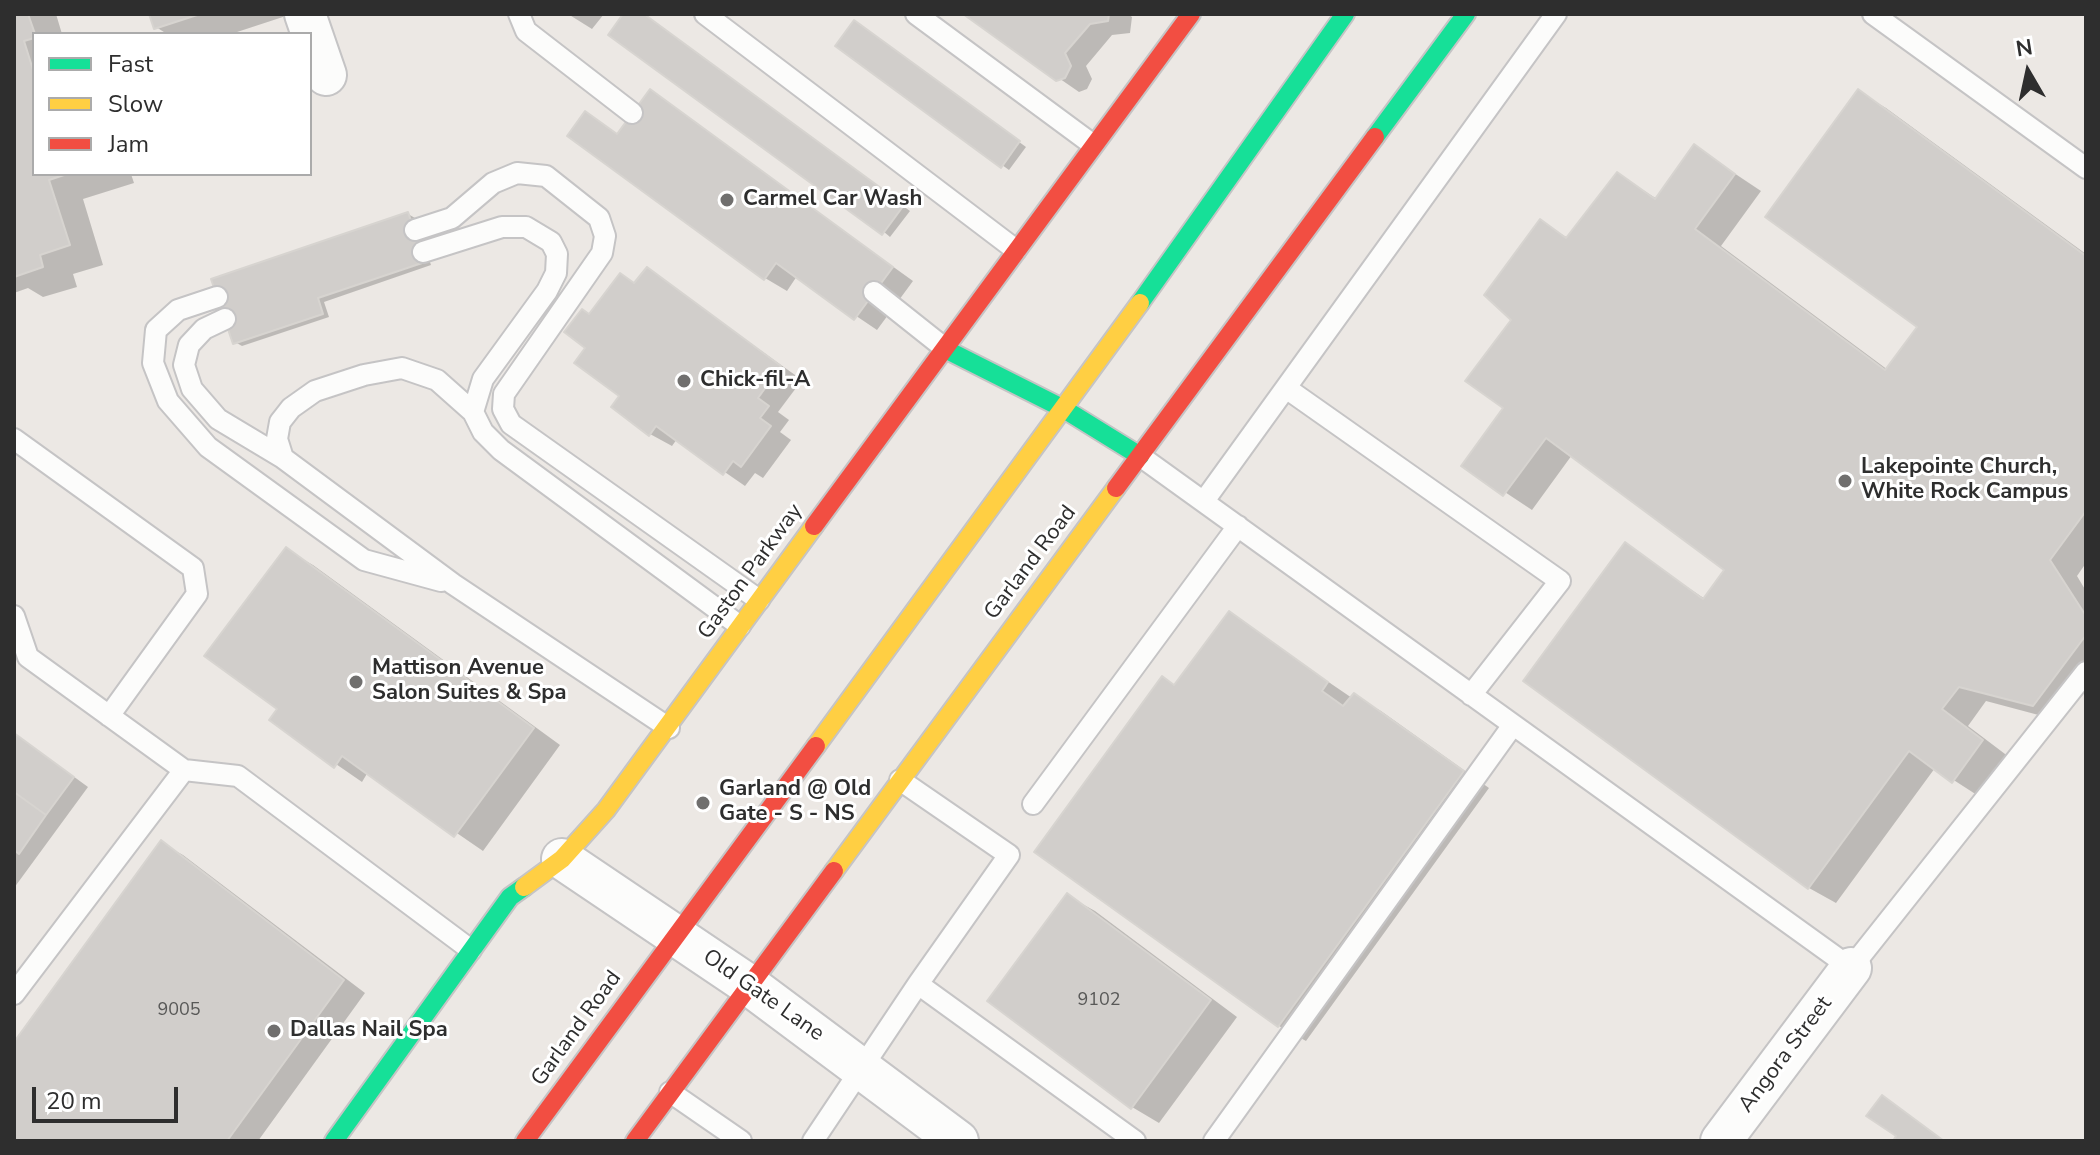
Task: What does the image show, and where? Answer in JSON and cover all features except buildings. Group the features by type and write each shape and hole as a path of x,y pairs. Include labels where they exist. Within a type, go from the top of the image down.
{"main road":[{"name":"Gaston Parkway","path":"334,1141 510,897 562,859 606,810 669,728 759,600 947,350 1092,144 1191,14"},
{"name":"Garland Road","path":"525,1141 1064,409 1345,14"},
{"name":"Garland Road","path":"635,1141 1464,15"},
{"path":"947,350 1064,409 1140,456"}],"street":[{"path":"312,34 326,75"},
{"name":"Old Gate Lane","path":"562,859 749,985 958,1141"},
{"name":"Angora Street","path":"1721,1141 1851,968"}],"lane":[{"path":"519,14 526,31 632,113"},
{"path":"705,14 1016,250"},
{"path":"916,14 1092,144"},
{"path":"1204,501 1556,14"},
{"path":"1873,14 2086,168"},
{"path":"415,230 452,218 493,183 517,173 546,176 599,218 605,236 602,253 504,394 503,409 511,424 759,600"},
{"path":"423,252 502,227 526,227 551,242 557,254 556,273 547,291 483,379 473,412"},
{"path":"874,292 947,350"},
{"path":"217,297 178,310 156,330 153,363 168,401 208,447 364,560 453,584"},
{"path":"225,319 204,329 189,345 184,365 192,389 218,419 283,458 453,584 669,728"},
{"path":"283,458 277,439 280,422 291,408 315,391 364,375 402,368 437,380 473,412 483,432 501,450 740,626"},
{"path":"1286,388 1560,581 1471,695"},
{"path":"14,439 193,568 197,594 109,716"},
{"path":"1140,456 1851,968 2086,672"},
{"path":"1033,804 1238,526"},
{"path":"14,616 28,657 184,770 238,776 471,950"},
{"path":"1214,1141 1513,725"},
{"path":"14,994 184,770"},
{"path":"813,1141 1009,855 900,780"},
{"path":"918,984 1135,1141"},
{"path":"670,1092 741,1141"}],"traffic: fast":[{"path":"1140,303 1345,14"},
{"path":"1375,137 1466,14"},
{"path":"947,350 1064,409 1140,456"},
{"path":"334,1141 510,897 524,887"}],"traffic: slow":[{"path":"816,746 1140,303"},
{"path":"834,871 1116,488"},
{"path":"524,887 562,859 606,810 814,526"}],"traffic: jam":[{"path":"814,526 1191,14"},
{"path":"1116,488 1375,137"},
{"path":"525,1141 816,746"},
{"path":"635,1141 834,871"}],"place":[{"name":"Carmel Car Wash","path":"727,200"},
{"name":"Chick-fil-A","path":"684,381"},
{"name":"Lakepointe Church, White Rock Campus","path":"1845,481"},
{"name":"Mattison Avenue Salon Suites & Spa","path":"356,682"},
{"name":"Garland @ Old Gate - S - NS","path":"703,803"},
{"name":"Dallas Nail Spa","path":"274,1031"}]}
